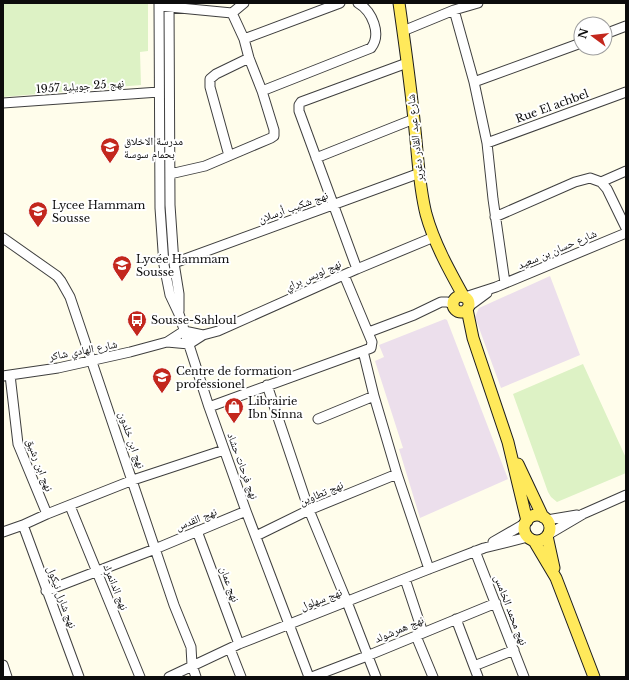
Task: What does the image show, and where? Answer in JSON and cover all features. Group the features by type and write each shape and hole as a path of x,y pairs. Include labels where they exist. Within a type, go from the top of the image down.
{"main road":[{"name":"شارع عبد القادر دغرير","path":"399,3 414,119 421,190 434,237 461,304 508,442 527,522"},
{"name":"شارع عبد القادر دغرير","path":"508,442 545,518"},
{"path":"556,578 525,530 527,522 536,516 545,518 550,527 548,535 556,578 594,677"},
{"path":"531,539 541,540 548,535"}],"street":[{"path":"179,314 170,296 164,265 160,208 158,4 232,12 244,3"},
{"path":"244,39 340,3"},
{"path":"262,91 372,48 376,39 374,24 367,10 358,3"},
{"path":"403,31 454,10 476,3"},
{"path":"169,5 170,205 174,263 179,294 179,314"},
{"path":"454,10 474,82 486,143 501,285"},
{"path":"170,174 205,166 274,136 274,130 262,91 249,58 244,39 232,12"},
{"path":"613,31 626,26"},
{"path":"474,82 573,46"},
{"path":"228,152 210,86 210,79 216,74 249,58"},
{"path":"357,269 299,111 299,105 301,102 406,63"},
{"name":"نهج 25 جويلية 1957","path":"3,103 159,92"},
{"name":"Rue El achbel","path":"486,143 626,92"},
{"path":"316,158 414,119"},
{"path":"601,182 626,171"},
{"name":"نهج شكيب أرسلان","path":"174,263 420,173"},
{"path":"495,217 582,179 590,178 601,182 607,189 626,228"},
{"name":"شارع حسان بن سعيد","path":"461,304 501,285 626,233"},
{"name":"نهج لويس براي","path":"203,335 218,331 357,269 434,237"},
{"name":"نهج ابن خلدون","path":"3,238 51,271 62,281 70,297 174,605 190,647 192,666 196,677"},
{"path":"209,407 363,351 372,346 372,342 344,275"},
{"path":"368,332 414,315 441,302 461,304"},
{"name":"نهج فرحات حشاد","path":"179,314 209,407 246,511 288,624 310,677"},
{"path":"184,331 203,335"},
{"name":"شارع الهادي شاكر","path":"6,375 58,368 130,352 167,342 184,331"},
{"path":"189,344 203,335"},
{"name":"شارع الهادي شاكر","path":"167,342 189,344"},
{"path":"363,351 374,396 397,474 429,569"},
{"name":"نهج ابن رشيق","path":"6,375 18,444 47,514"},
{"path":"267,385 309,510 376,677"},
{"path":"318,418 374,396"},
{"path":"3,532 133,480 224,450"},
{"name":"نهج تطاوين","path":"256,536 309,510 397,474"},
{"path":"548,535 583,514 626,495"},
{"name":"نهج الدانمرك","path":"70,506 140,677"},
{"name":"نهج القدس","path":"46,591 155,549 246,511"},
{"path":"545,518 583,514"},
{"name":"نهج سهلول","path":"479,550 527,522"},
{"name":"نهج شارل نيكول","path":"23,525 46,591 79,677"},
{"name":"نهج عمان","path":"198,531 239,644"},
{"name":"نهج سهلول","path":"169,677 239,644 429,569 479,550 531,539"},
{"name":"نهج محمد الخامس","path":"479,550 496,603 524,677"},
{"path":"405,579 433,677"},
{"name":"نهج همرشولد","path":"310,677 367,656 496,603"},
{"path":"456,619 478,677"},
{"path":"230,649 241,677"},
{"path":"474,666 514,650"},
{"path":"3,665 7,677"}],"shaded area":[{"path":"550,276 580,355 501,388 475,317 479,308"},
{"path":"445,319 447,320 508,479 420,518 399,449 403,448 375,361 384,357 379,345"}],"green space":[{"path":"3,3 148,3 148,51 140,52 141,85 3,97"},
{"path":"583,364 626,458 626,473 557,502 548,492 513,394"}],"place":[{"name":"مدرسة الاخلاق بحمام سوسة","path":"110,164"},
{"name":"Lycee Hammam Sousse","path":"38,228"},
{"name":"Lycée Hammam Sousse","path":"122,282"},
{"name":"Sousse-Sahloul","path":"137,337"},
{"name":"Centre de formation professionel","path":"162,394"},
{"name":"Librairie Ibn Sinna","path":"234,424"}]}
